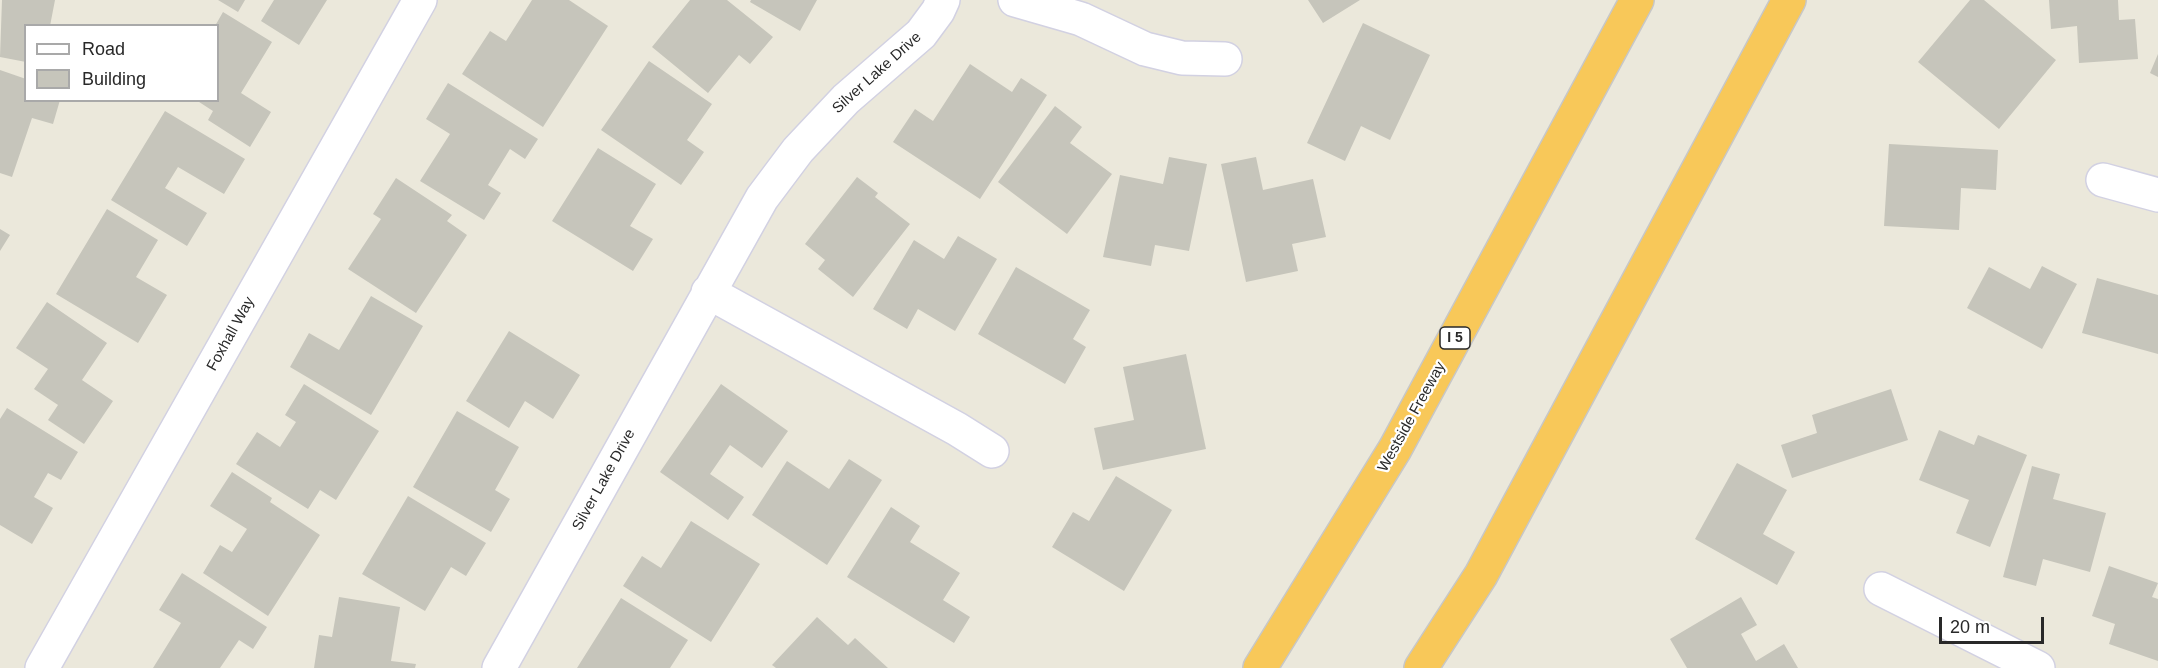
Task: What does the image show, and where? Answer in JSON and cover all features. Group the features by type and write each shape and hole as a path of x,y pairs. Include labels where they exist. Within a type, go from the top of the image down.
{"highway":[{"name":"Westside Freeway","path":"1260,668 1395,449 1637,0"},
{"path":"1421,668 1481,575 1788,0"}],"street":[{"name":"Foxhall Way","path":"42,668 420,0"},
{"name":"Silver Lake Drive","path":"499,668 762,198 798,150 846,99 921,34 943,0"},
{"path":"1015,0 1081,20 1145,49 1182,58 1225,59"},
{"path":"2103,180 2158,195"},
{"path":"708,292 957,429 992,451"},
{"path":"1881,589 2038,668"}],"building":[{"path":"2,0 55,0 50,24 24,24 24,62 0,57"},
{"path":"218,0 245,0 238,12"},
{"path":"274,0 327,0 299,45 261,21"},
{"path":"532,0 569,0 608,26 543,127 462,74 490,31 506,41"},
{"path":"690,0 727,0 773,37 750,64 739,55 708,93 652,47"},
{"path":"751,0 817,0 800,31 750,2"},
{"path":"1308,0 1360,0 1323,23"},
{"path":"1970,0 1984,0 2056,60 1999,129 1918,62"},
{"path":"2049,0 2118,0 2119,20 2135,19 2138,59 2079,63 2077,26 2051,29"},
{"path":"223,12 272,42 241,93 271,112 250,147 208,120 213,111 199,102 219,102 219,24 216,24"},
{"path":"1363,23 1430,55 1390,140 1361,126 1345,161 1307,143"},
{"path":"2158,54 2158,77 2150,73"},
{"path":"649,61 712,104 687,140 704,152 681,185 601,130"},
{"path":"970,64 1012,92 1021,78 1047,95 980,199 893,142 915,109 933,121"},
{"path":"0,70 24,78 24,102 59,102 53,124 32,118 12,177 0,173"},
{"path":"448,83 538,139 525,159 510,149 488,185 501,193 484,220 420,181 450,134 426,119"},
{"path":"1055,106 1082,127 1070,143 1112,174 1067,234 998,182"},
{"path":"165,111 245,159 224,194 178,167 165,188 207,213 187,246 111,200"},
{"path":"1889,144 1998,150 1996,190 1961,188 1959,230 1884,226"},
{"path":"598,148 656,184 630,226 653,239 633,271 552,221"},
{"path":"1169,157 1207,164 1189,251 1155,245 1151,266 1103,257 1120,175 1163,184"},
{"path":"1256,157 1263,190 1313,179 1326,237 1292,244 1298,271 1246,282 1221,164"},
{"path":"857,177 878,193 875,197 910,224 853,297 818,269 825,260 805,244"},
{"path":"396,178 452,215 447,221 467,235 416,313 348,269 381,219 373,214"},
{"path":"107,209 158,240 136,277 167,295 138,343 56,294"},
{"path":"0,229 10,235 0,251"},
{"path":"958,236 997,259 955,331 918,309 907,329 873,309 914,240 944,259"},
{"path":"2042,266 2077,284 2042,349 1967,308 1989,267 2030,289"},
{"path":"1016,267 1090,310 1073,339 1086,347 1065,384 978,334"},
{"path":"2097,278 2158,295 2158,354 2082,333"},
{"path":"371,296 423,326 371,415 290,367 309,333 339,350"},
{"path":"47,302 107,343 82,380 113,401 84,444 48,420 58,405 34,389 48,369 16,348"},
{"path":"509,331 580,375 553,419 525,401 509,428 466,401"},
{"path":"1186,354 1206,449 1103,470 1094,428 1134,420 1123,367"},
{"path":"304,384 379,431 336,500 320,490 308,509 236,464 257,432 280,447 296,422 285,415"},
{"path":"721,384 788,431 762,468 730,445 710,474 744,497 728,520 660,472"},
{"path":"1891,389 1908,440 1792,478 1781,445 1817,433 1812,415"},
{"path":"7,408 78,452 61,480 48,473 34,497 53,508 32,544 0,525 0,419"},
{"path":"457,411 519,447 495,490 510,499 491,532 413,487"},
{"path":"1939,430 1974,445 1978,435 2027,455 1990,547 1956,533 1969,500 1919,480"},
{"path":"849,459 882,480 827,565 752,515 787,461 829,489"},
{"path":"1737,463 1787,490 1763,534 1795,552 1777,585 1695,539"},
{"path":"2032,466 2060,474 2053,499 2106,513 2090,572 2043,559 2036,586 2003,577"},
{"path":"232,472 272,498 270,502 320,535 268,616 203,573 220,545 232,552 247,529 210,506"},
{"path":"1116,476 1172,510 1124,591 1052,547 1073,512 1089,521"},
{"path":"408,496 486,543 466,576 451,567 425,611 362,574"},
{"path":"891,507 920,526 910,542 960,573 943,600 970,617 954,643 847,577"},
{"path":"691,521 760,564 711,642 623,586 642,556 661,568"},
{"path":"2109,566 2158,583 2152,597 2158,599 2158,661 2109,644 2115,624 2092,616"},
{"path":"182,573 267,627 253,649 239,640 220,668 153,668 181,623 159,610"},
{"path":"339,597 400,607 391,661 416,664 415,668 314,668 319,635 332,637"},
{"path":"1741,597 1757,625 1741,634 1756,661 1784,644 1798,668 1687,668 1670,639"},
{"path":"621,598 688,640 670,668 577,668"},
{"path":"817,617 848,645 855,638 888,668 776,668 772,665"}]}
